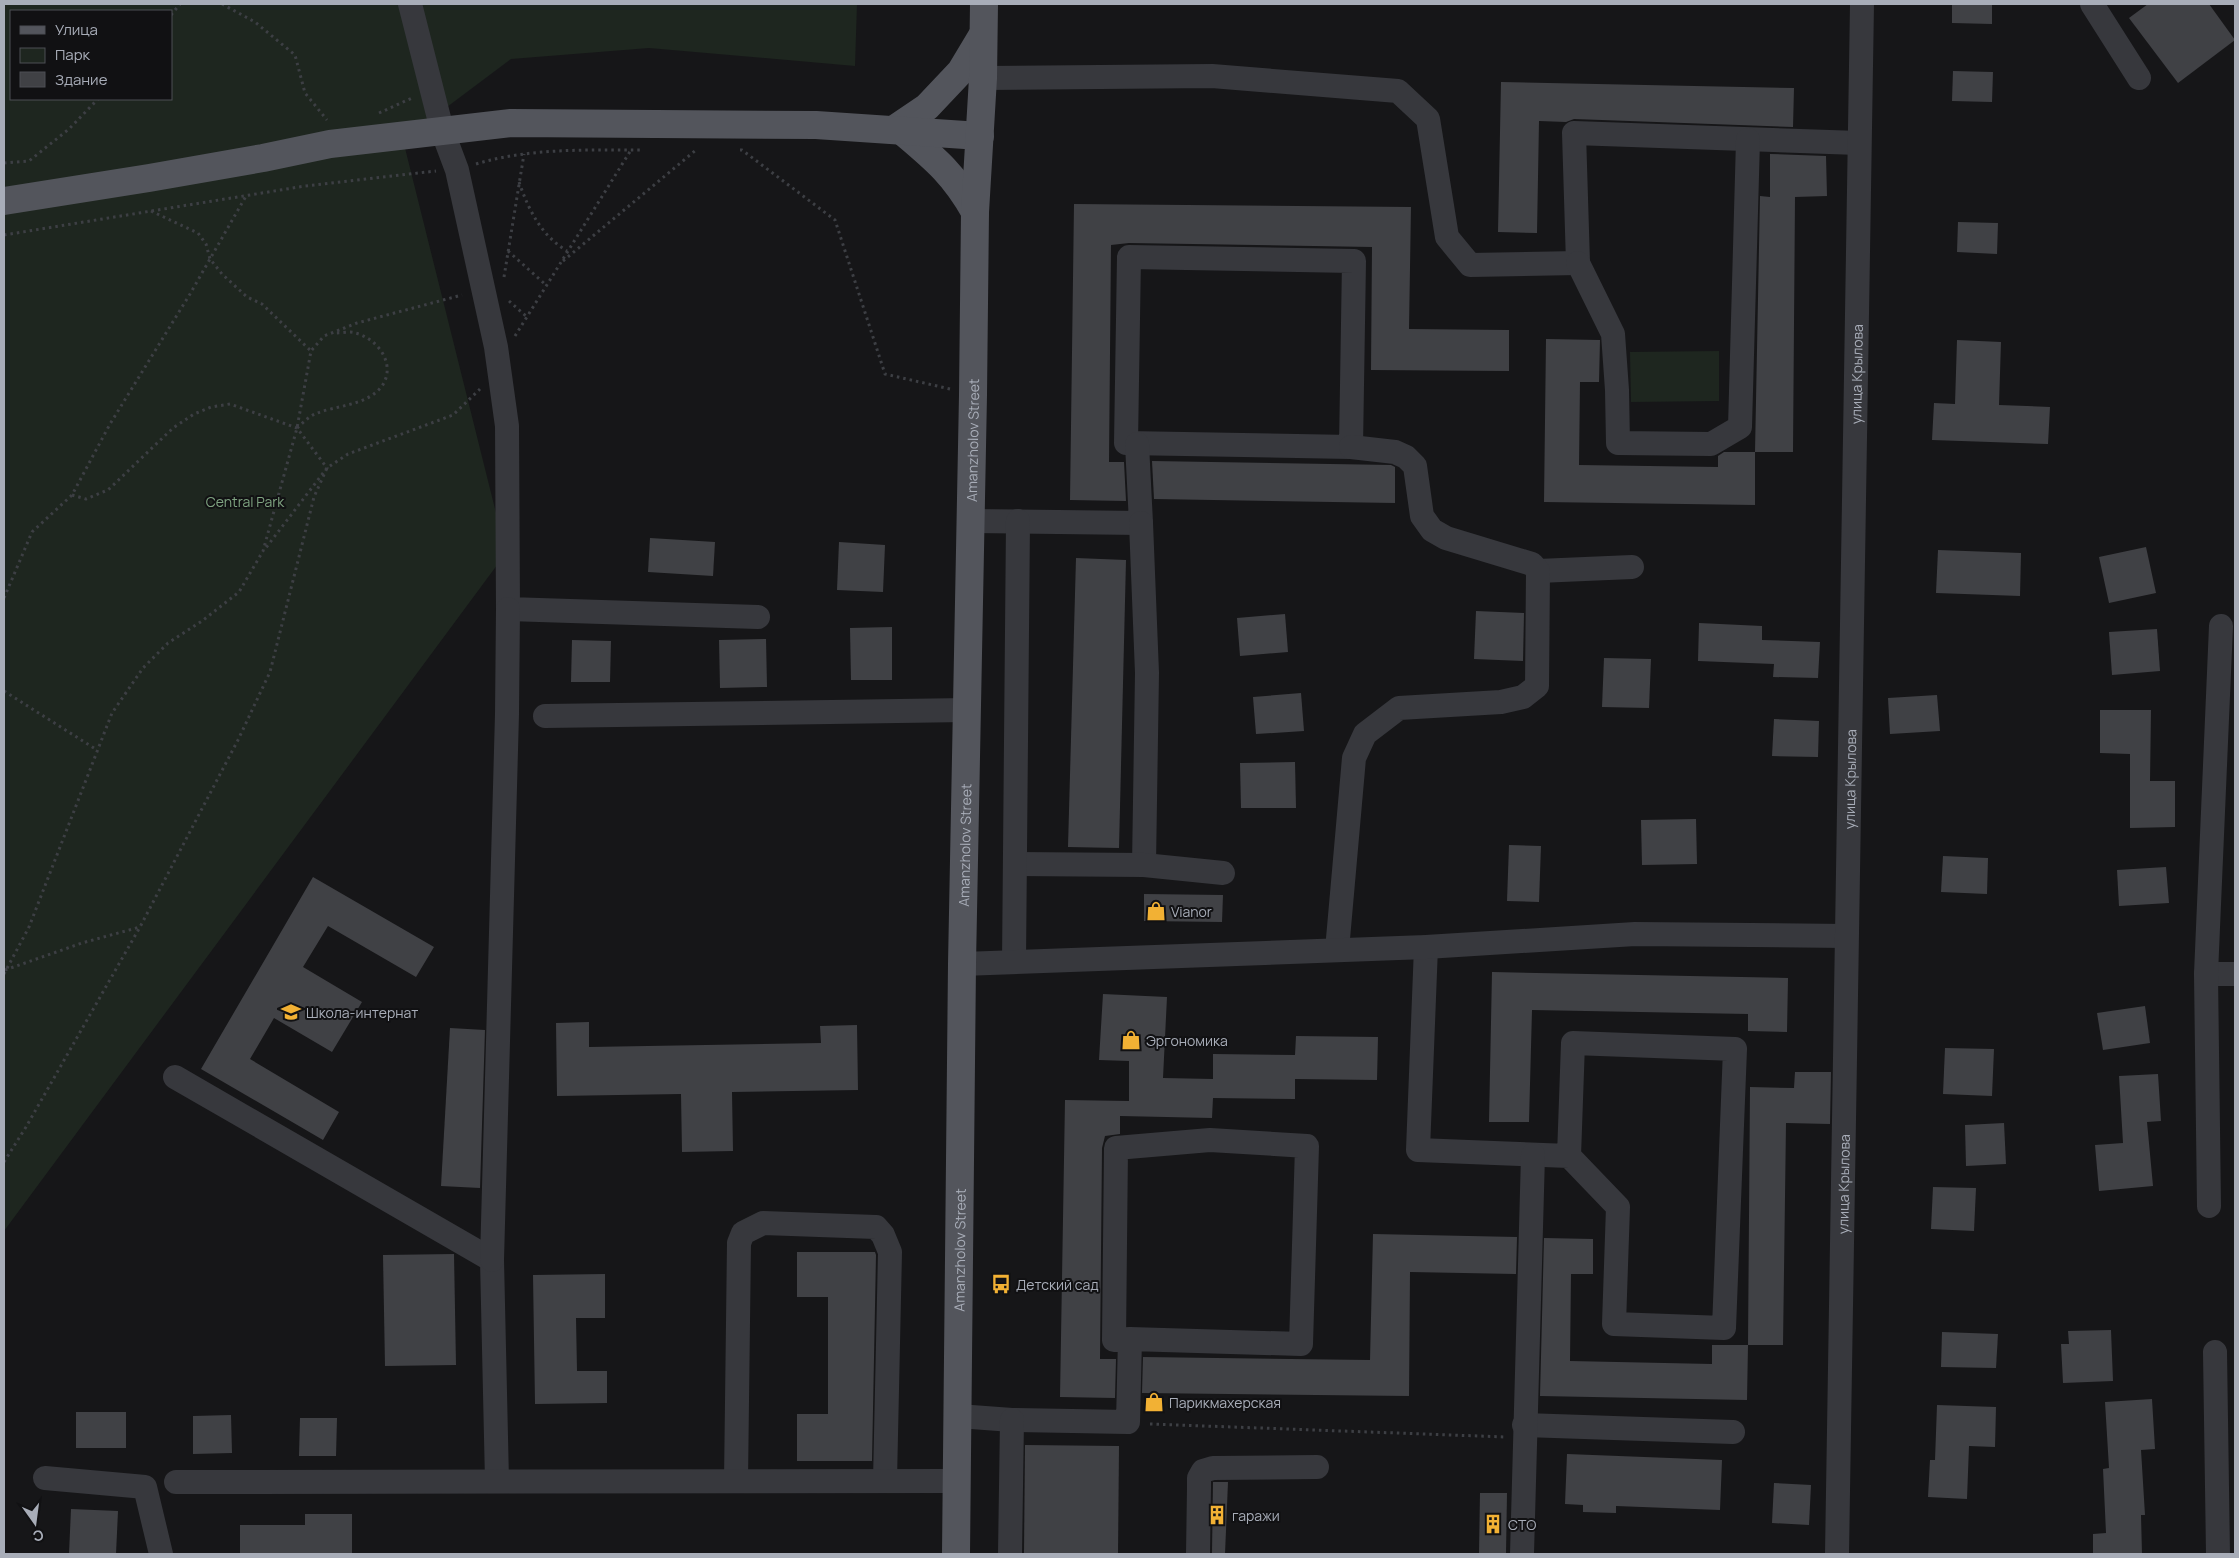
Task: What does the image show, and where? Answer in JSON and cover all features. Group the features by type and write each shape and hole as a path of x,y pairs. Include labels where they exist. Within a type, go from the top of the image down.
{"main road":[{"path":"983,78 982,36 984,4"},
{"path":"898,130 928,107 961,71 982,36"},
{"name":"Amanzholov Street","path":"956,1554 962,964 975,212 983,78"},
{"path":"4,200 168,175 330,144 511,123 604,122 816,125 980,136"},
{"path":"898,130 944,167 961,188 975,212"}],"street":[{"path":"410,4 442,130 457,170 492,287 498,363 507,426 507,714 492,1260 498,1481"},
{"name":"улица Крылова","path":"1837,1554 1858,143 1862,4"},
{"path":"2092,4 2139,78"},
{"path":"983,78 1212,76 1398,91 1428,119 1447,237 1470,265 1578,263"},
{"path":"1748,140 1740,427 1710,444 1618,443 1613,334 1578,263 1574,133 1858,143"},
{"path":"1337,950 1354,758 1365,734 1399,708 1501,702 1523,697 1537,686 1538,571 1532,564 1446,538 1432,530 1422,516 1415,466 1406,457 1395,452 1351,446 1126,443 1129,257 1354,261 1351,446"},
{"path":"1137,444 1147,673 1144,865"},
{"path":"970,521 1141,522"},
{"path":"1014,962 1018,522"},
{"path":"1538,571 1632,567"},
{"path":"508,609 758,618"},
{"path":"2209,1206 2206,974 2221,626"},
{"path":"545,716 967,710"},
{"path":"1015,864 1144,865 1223,872"},
{"path":"962,964 1426,947 1635,934 1846,936"},
{"path":"1426,947 1418,1150 1569,1156 1618,1207 1614,1324 1724,1328 1735,1049 1574,1043 1569,1156"},
{"path":"2206,974 2235,974"},
{"path":"175,1077 492,1260"},
{"path":"1210,1140 1307,1146 1301,1344 1130,1339 1114,1340 1116,1148 1210,1140"},
{"path":"1522,1554 1533,1155"},
{"path":"736,1481 739,1243 743,1233 763,1223 876,1227 883,1235 890,1252 886,1481"},
{"path":"958,1416 1012,1420 1128,1422 1130,1339"},
{"path":"2215,1352 2218,1554"},
{"path":"1010,1554 1012,1420"},
{"path":"1524,1431 1733,1432"},
{"path":"1198,1554 1199,1478 1203,1471 1213,1468 1317,1467"},
{"path":"44,1478 145,1487 162,1554"},
{"path":"176,1482 957,1481"}],"path":[{"path":"172,14 180,4"},
{"path":"222,4 255,22 295,56 305,93 331,125"},
{"path":"378,114 431,90"},
{"path":"4,163 29,161 70,128 97,100"},
{"path":"4,974 29,927 112,713 142,668 168,643 202,621 239,592 263,551 327,468 348,454 453,415 485,384 631,150"},
{"path":"4,235 314,184 457,170 504,156 648,150"},
{"path":"689,150 706,150"},
{"path":"559,264 696,150"},
{"path":"733,150 742,150 834,220 886,374 973,395"},
{"path":"263,551 297,428 311,351 324,336 358,323 492,287 508,251 524,154"},
{"path":"519,182 536,223 552,240 567,251"},
{"path":"4,598 32,532 72,495 110,424 210,259 246,195"},
{"path":"150,211 198,233 206,244 210,259 222,274 247,297 262,304 311,351"},
{"path":"508,251 546,285"},
{"path":"508,299 527,317"},
{"path":"297,428 313,415 329,408 352,404 369,396 382,385 387,369 383,351 370,339 354,332 333,333"},
{"path":"72,495 86,498 108,490 173,428 194,414 211,407 230,404 297,428 327,468"},
{"path":"4,1162 26,1127 140,927 238,740 270,672 314,497 327,468"},
{"path":"4,691 97,750"},
{"path":"5,970 82,943 140,927"},
{"path":"1128,1422 1146,1424 1524,1431"}],"green space":[{"name":"Central Park","path":"4,4 857,4 855,66 649,48 511,59 403,140 506,553 4,1231"},
{"path":"1719,351 1719,401 1631,402 1630,352"}],"building":[{"path":"1952,4 1992,4 1992,24 1952,23"},
{"path":"2148,4 2209,4 2235,40 2178,83 2129,18"},
{"path":"1953,71 1993,72 1992,102 1952,101"},
{"path":"1501,82 1794,88 1793,127 1574,119 1566,122 1539,121 1537,233 1498,232"},
{"path":"1770,154 1826,156 1827,196 1795,197 1793,452 1755,452 1760,196 1770,197"},
{"path":"1074,204 1411,207 1409,329 1509,330 1509,371 1371,370 1372,247 1129,243 1111,245 1109,462 1124,462 1126,501 1070,500"},
{"path":"1958,222 1998,223 1997,254 1957,252"},
{"path":"1546,339 1600,340 1599,382 1580,382 1579,465 1718,467 1718,456 1724,452 1755,452 1755,505 1544,502"},
{"path":"1957,340 2001,342 1999,405 2050,407 2048,444 1932,440 1934,403 1955,404"},
{"path":"1152,461 1391,465 1395,467 1395,503 1154,499"},
{"path":"650,538 715,542 713,576 648,572"},
{"path":"839,542 885,545 883,592 837,590"},
{"path":"2146,547 2156,593 2109,603 2099,557"},
{"path":"1938,550 2021,553 2020,596 1936,593"},
{"path":"1076,558 1126,560 1119,848 1068,847"},
{"path":"1476,611 1524,613 1523,661 1474,659"},
{"path":"1285,614 1288,652 1240,656 1237,618"},
{"path":"1699,623 1762,626 1762,640 1820,642 1818,678 1773,677 1774,664 1698,661"},
{"path":"892,627 892,680 851,680 850,628"},
{"path":"2157,629 2160,671 2112,675 2109,632"},
{"path":"766,639 767,687 720,688 719,640"},
{"path":"572,640 611,641 610,682 571,682"},
{"path":"1604,658 1651,659 1649,708 1602,707"},
{"path":"1301,693 1304,731 1256,734 1253,697"},
{"path":"1937,695 1940,731 1890,734 1888,698"},
{"path":"2100,710 2151,710 2150,781 2175,781 2175,827 2130,828 2130,754 2100,753"},
{"path":"1774,719 1819,721 1818,757 1772,756"},
{"path":"1295,762 1296,808 1241,808 1240,763"},
{"path":"1696,819 1697,864 1642,865 1641,820"},
{"path":"1509,845 1541,846 1539,902 1507,901"},
{"path":"1943,856 1988,858 1987,894 1941,892"},
{"path":"2166,867 2169,903 2119,906 2117,870"},
{"path":"313,877 434,947 416,977 328,926 303,967 362,1002 332,1052 274,1018 250,1059 339,1112 323,1140 201,1069"},
{"path":"1144,894 1223,895 1222,922 1144,921"},
{"path":"1492,972 1788,978 1787,1032 1748,1031 1748,1014 1532,1010 1529,1122 1489,1122"},
{"path":"1103,994 1167,997 1163,1078 1213,1079 1213,1054 1295,1055 1296,1036 1378,1037 1377,1080 1295,1079 1295,1099 1213,1098 1212,1118 1120,1116 1120,1134 1105,1136 1102,1148 1100,1359 1116,1359 1115,1398 1060,1397 1065,1100 1129,1101 1129,1061 1099,1060"},
{"path":"2145,1006 2150,1043 2103,1050 2097,1013"},
{"path":"589,1022 589,1047 821,1043 820,1026 857,1025 858,1090 732,1092 733,1151 682,1152 681,1094 557,1096 556,1023"},
{"path":"450,1028 485,1030 480,1188 441,1186"},
{"path":"1945,1048 1994,1049 1992,1096 1943,1094"},
{"path":"1795,1072 1831,1072 1830,1124 1786,1123 1783,1345 1748,1345 1750,1087 1794,1088"},
{"path":"2158,1074 2161,1121 2147,1122 2153,1186 2099,1191 2095,1145 2123,1143 2119,1076"},
{"path":"2004,1123 2006,1164 1966,1166 1965,1125"},
{"path":"1933,1187 1976,1188 1974,1231 1931,1229"},
{"path":"1373,1234 1517,1237 1516,1274 1410,1272 1409,1396 1142,1393 1143,1357 1370,1360"},
{"path":"1544,1238 1593,1239 1593,1274 1571,1274 1570,1361 1712,1364 1712,1345 1748,1345 1747,1400 1540,1396"},
{"path":"797,1252 875,1252 872,1461 797,1461 797,1414 828,1414 828,1297 797,1297"},
{"path":"454,1254 456,1365 385,1366 383,1255"},
{"path":"605,1274 605,1318 576,1318 577,1371 607,1371 607,1403 535,1404 533,1275"},
{"path":"2111,1330 2113,1381 2063,1383 2061,1344 2069,1344 2068,1331"},
{"path":"1942,1332 1998,1334 1996,1368 1941,1367"},
{"path":"2152,1399 2155,1449 2141,1450 2145,1515 2141,1515 2142,1554 2093,1554 2093,1534 2106,1533 2103,1469 2109,1468 2105,1402"},
{"path":"1937,1405 1996,1407 1995,1447 1969,1446 1967,1499 1928,1497 1930,1460 1935,1460"},
{"path":"76,1412 126,1412 126,1448 76,1448"},
{"path":"231,1415 232,1453 193,1454 193,1416"},
{"path":"300,1418 337,1418 336,1456 299,1456"},
{"path":"1025,1445 1119,1446 1118,1554 1024,1554"},
{"path":"1567,1454 1722,1460 1720,1510 1616,1506 1616,1513 1583,1512 1583,1505 1565,1504"},
{"name":"гаражи","path":"1213,1482 1228,1482 1225,1554 1212,1554"},
{"path":"1774,1483 1811,1485 1809,1525 1772,1523"},
{"name":"СТО","path":"1480,1493 1507,1493 1506,1554 1479,1554"},
{"path":"71,1509 118,1511 116,1554 69,1554"},
{"path":"305,1514 352,1514 352,1554 240,1554 240,1525 305,1525"}],"place":[{"name":"Vianor","path":"1156,911"},
{"name":"Школа-интернат","path":"291,1012"},
{"name":"Эргономика","path":"1131,1040"},
{"name":"Детский сад","path":"1001,1284"},
{"name":"Парикмахерская","path":"1154,1402"},
{"name":"гаражи","path":"1217,1515"},
{"name":"СТО","path":"1493,1524"}]}
